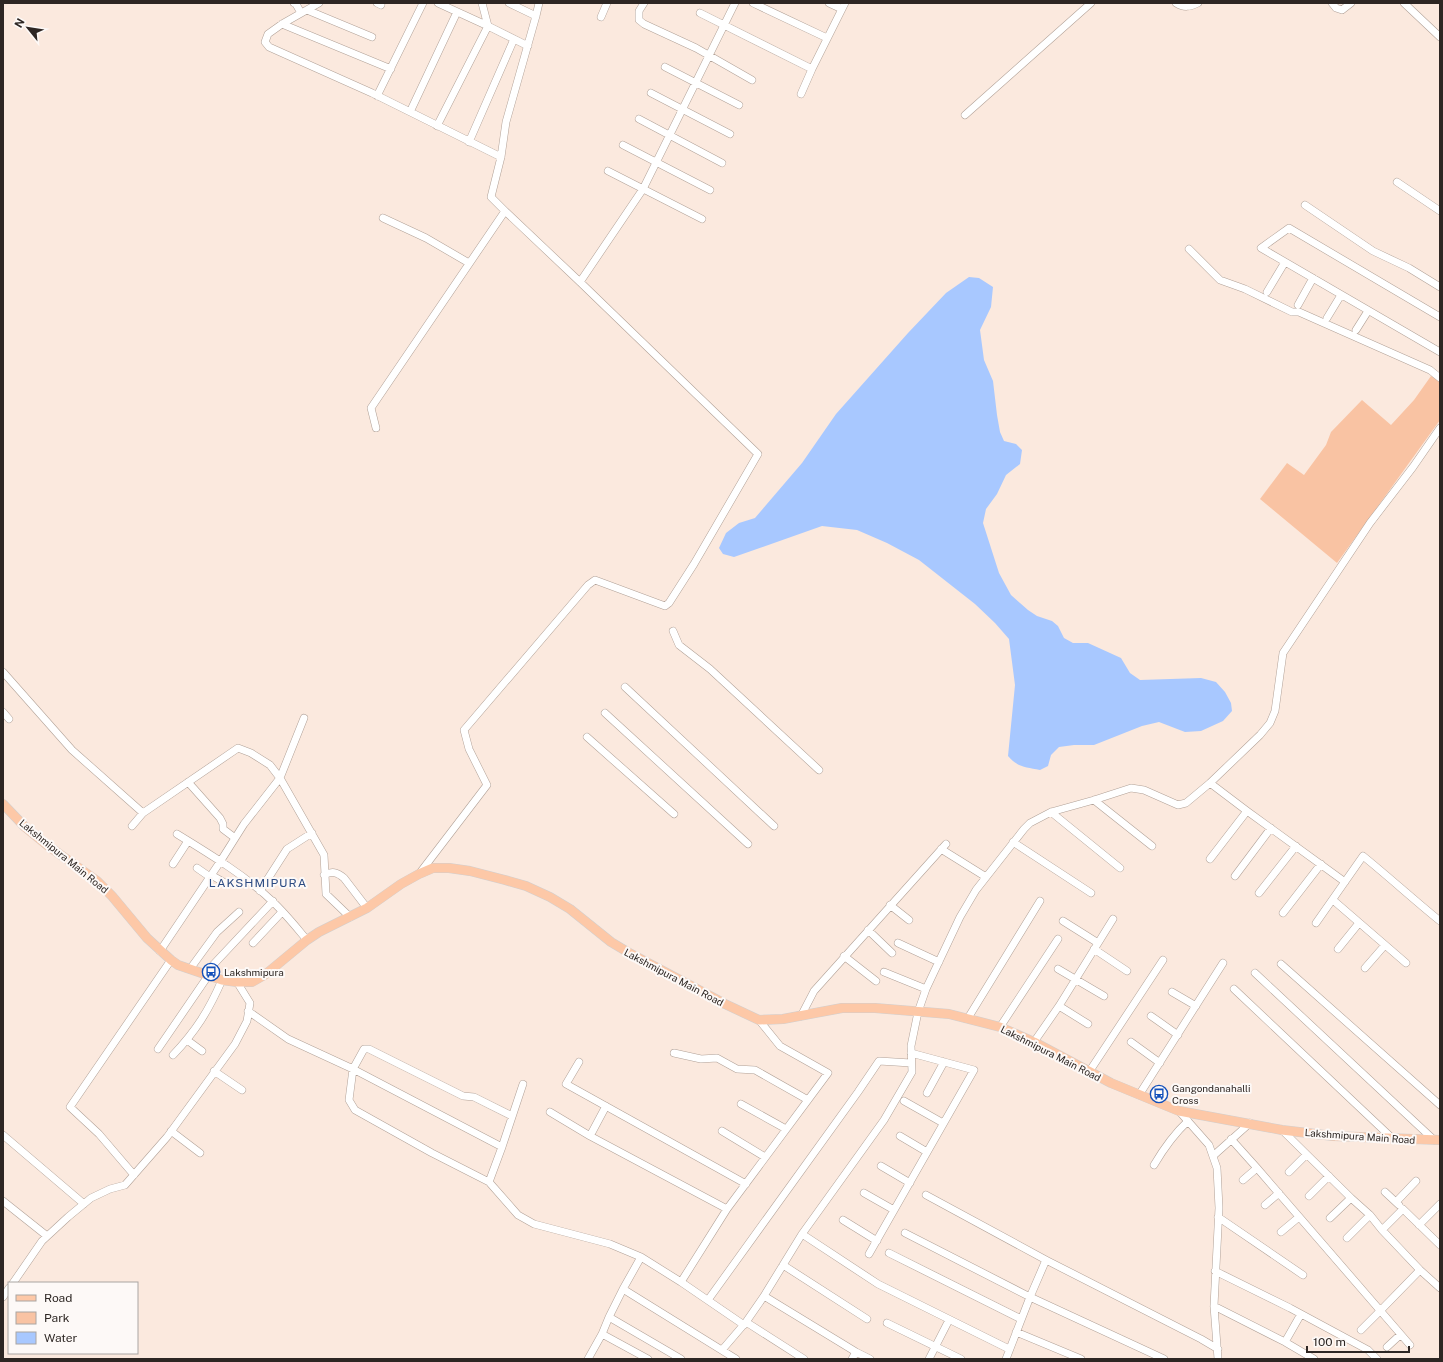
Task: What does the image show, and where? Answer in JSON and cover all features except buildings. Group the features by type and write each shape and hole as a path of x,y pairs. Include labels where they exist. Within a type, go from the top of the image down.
{"main road":[{"name":"Lakshmipura Main Road","path":"3,804 25,827 47,845 97,881 112,896 147,938 171,960 190,970 222,980 252,982 266,974 319,932 367,908 401,884 433,868 450,868 470,871 505,880 550,897 570,909 611,942 631,954 725,1004 759,1020 783,1019 842,1008 876,1008 949,1014 1000,1027 1034,1042 1089,1072 1179,1111 1282,1130 1333,1136 1437,1140"}],"street":[{"path":"294,3 304,11 372,37"},
{"path":"319,3 282,24 268,34 265,42 269,47 377,96 501,157"},
{"path":"377,96 423,3"},
{"path":"438,3 528,46"},
{"path":"437,126 488,26 482,3"},
{"path":"509,3 536,16"},
{"path":"419,874 487,785 469,750 464,730 588,585 595,580 665,606 669,603 694,564 758,454 491,197 501,157 506,122 539,3"},
{"path":"601,17 607,3"},
{"path":"644,3 640,11 639,20 644,24 696,48 752,80"},
{"path":"580,282 643,189 735,3"},
{"path":"752,3 827,38"},
{"path":"801,94 843,6 829,3"},
{"path":"965,115 1091,3"},
{"path":"1176,3 1182,6 1192,6 1198,3"},
{"path":"1332,3 1336,8 1342,10 1351,3"},
{"path":"1404,3 1440,37"},
{"path":"410,112 457,12"},
{"path":"700,13 812,69"},
{"path":"282,24 391,69"},
{"path":"469,142 514,39"},
{"path":"665,67 738,105"},
{"path":"651,93 730,134"},
{"path":"638,119 722,163"},
{"path":"623,144 710,190"},
{"path":"608,171 702,220"},
{"path":"1397,182 1440,211"},
{"path":"1305,206 1373,251 1409,268 1440,287"},
{"path":"376,428 370,408 505,211"},
{"path":"383,218 426,238 469,263"},
{"path":"1440,317 1289,228 1261,248 1440,352"},
{"path":"1189,249 1220,280 1245,288 1292,312 1299,312 1353,335 1430,370 1440,378"},
{"path":"1267,292 1285,262"},
{"path":"1298,305 1313,278"},
{"path":"1327,318 1341,294"},
{"path":"1356,330 1368,311"},
{"path":"722,1350 745,1323 764,1296 802,1234 884,1120 912,1072 911,1046 918,1012 926,989 960,917 976,890 1013,842 1030,823 1050,812 1131,788 1144,790 1178,805 1186,803 1210,783 1260,735 1270,723 1275,711 1283,653 1370,523 1413,467 1440,428"},
{"path":"673,631 679,645 710,669 819,770"},
{"path":"3,672 72,750 143,813"},
{"path":"625,687 774,826"},
{"path":"3,712 10,719"},
{"path":"605,713 748,844"},
{"path":"160,951 244,824 280,778 304,718"},
{"path":"587,737 674,814"},
{"path":"132,826 143,813 238,748 251,753 270,765 280,778 324,855 326,894 350,917"},
{"path":"188,782 220,818 223,824 223,830 235,838"},
{"path":"1210,783 1345,882"},
{"path":"1094,800 1152,846"},
{"path":"1210,859 1247,811"},
{"path":"1050,812 1120,868"},
{"path":"1235,876 1271,828"},
{"path":"260,891 287,849 312,833"},
{"path":"177,834 220,862 273,901 307,940"},
{"path":"173,864 188,841"},
{"path":"1013,842 1091,894"},
{"path":"1259,894 1296,846"},
{"path":"801,1016 814,991 890,905 944,847 986,877"},
{"path":"1316,923 1363,856 1440,921"},
{"path":"1283,913 1321,864"},
{"path":"197,868 227,884"},
{"path":"324,875 329,872 340,874 367,908"},
{"path":"968,1018 1040,900"},
{"path":"1333,900 1406,963"},
{"path":"158,1049 208,976 214,964 273,901"},
{"path":"890,905 909,920"},
{"path":"190,970 217,932 239,912"},
{"path":"253,944 282,912"},
{"path":"1034,1042 1059,1006 1113,918"},
{"path":"1063,921 1127,971"},
{"path":"1338,949 1359,923"},
{"path":"868,930 892,952"},
{"path":"1000,1027 1058,939"},
{"path":"898,943 939,962"},
{"path":"1365,968 1385,945"},
{"path":"844,956 876,981"},
{"path":"134,1175 99,1134 70,1107 171,960"},
{"path":"1089,1072 1163,960"},
{"path":"1140,1095 1223,963"},
{"path":"1281,964 1440,1105"},
{"path":"1058,969 1104,996"},
{"path":"884,972 926,989"},
{"path":"1255,973 1437,1140"},
{"path":"173,1055 187,1040 202,1020 222,980"},
{"path":"11,1282 47,1236 91,1198 110,1189 125,1185 171,1131 235,1044 247,1020 250,1003 237,982"},
{"path":"1234,989 1393,1139"},
{"path":"1172,992 1196,1006"},
{"path":"1059,1006 1088,1024"},
{"path":"248,1011 288,1039 353,1069 502,1146"},
{"path":"1151,1016 1178,1035"},
{"path":"681,1282 727,1209 828,1073 780,1046 759,1020"},
{"path":"187,1040 202,1051"},
{"path":"1132,1042 1160,1063"},
{"path":"512,1116 474,1097 463,1096 369,1049 364,1049 353,1069 349,1100 355,1110 432,1153 489,1182 518,1215 534,1224 610,1244 641,1258 804,1359"},
{"path":"674,1053 701,1059 717,1058 737,1069 755,1070 808,1100"},
{"path":"869,1254 974,1070 911,1054"},
{"path":"708,1300 879,1061 911,1063"},
{"path":"579,1062 566,1084 746,1184"},
{"path":"927,1093 944,1062"},
{"path":"214,1071 242,1090"},
{"path":"489,1182 523,1084"},
{"path":"904,1101 943,1123"},
{"path":"741,1104 786,1129"},
{"path":"590,1136 606,1106"},
{"path":"1179,1111 1208,1145 1217,1168 1218,1217 1214,1306 1218,1359"},
{"path":"550,1112 590,1136 727,1209"},
{"path":"1154,1165 1176,1132 1188,1120"},
{"path":"1213,1156 1250,1123"},
{"path":"1282,1130 1306,1155 1370,1215 1382,1230 1420,1270 1440,1288"},
{"path":"171,1131 200,1153"},
{"path":"722,1132 765,1157"},
{"path":"3,1135 84,1204"},
{"path":"900,1136 927,1152"},
{"path":"1231,1139 1410,1345"},
{"path":"1289,1172 1306,1155"},
{"path":"881,1166 910,1183"},
{"path":"1243,1180 1257,1168"},
{"path":"1309,1196 1329,1176"},
{"path":"1396,1202 1416,1181"},
{"path":"864,1192 894,1210"},
{"path":"1386,1192 1440,1246"},
{"path":"1265,1205 1279,1193"},
{"path":"926,1195 1046,1260 1218,1349"},
{"path":"1330,1218 1351,1198"},
{"path":"3,1201 47,1236"},
{"path":"1419,1224 1440,1204"},
{"path":"1382,1230 1403,1209"},
{"path":"1347,1238 1370,1215"},
{"path":"1218,1217 1303,1275"},
{"path":"1281,1232 1299,1217"},
{"path":"843,1220 877,1241"},
{"path":"802,1234 878,1284 1009,1349"},
{"path":"905,1234 1030,1297 1164,1359"},
{"path":"889,1253 1021,1319"},
{"path":"588,1359 602,1334 608,1317 641,1258"},
{"path":"1006,1359 1046,1260"},
{"path":"783,1265 867,1319"},
{"path":"1361,1330 1420,1270"},
{"path":"1215,1271 1301,1314 1368,1350 1377,1359"},
{"path":"3,1297 8,1286"},
{"path":"623,1289 736,1359"},
{"path":"764,1296 870,1359"},
{"path":"1214,1306 1285,1342 1314,1359"},
{"path":"1285,1342 1301,1314"},
{"path":"608,1317 681,1359"},
{"path":"929,1359 949,1320"},
{"path":"887,1323 961,1359"},
{"path":"1016,1332 1081,1359"},
{"path":"602,1334 648,1359"},
{"path":"1387,1347 1400,1335"},
{"path":"852,1359 856,1352"}],"green space":[{"path":"1431,376 1440,381 1440,420 1337,563 1260,499 1287,463 1304,475 1326,445 1331,432 1362,400 1391,425 1414,400"}],"water":[{"path":"969,277 979,278 993,287 991,307 980,330 984,360 993,381 1000,432 1004,441 1016,444 1022,450 1020,464 1006,475 997,494 986,509 983,523 999,573 1011,595 1037,616 1052,621 1058,626 1064,638 1073,643 1088,643 1121,658 1130,673 1140,680 1201,678 1216,682 1225,692 1231,703 1232,711 1223,721 1201,731 1185,732 1159,722 1142,726 1094,745 1059,747 1051,755 1048,766 1040,770 1022,766 1011,760 1008,756 1015,685 1009,639 975,604 919,560 887,543 857,530 822,526 734,557 723,554 719,548 726,533 739,523 755,518 802,463 836,414 908,333 946,293"}],"place":[{"name":"Lakshmipura","path":"211,972"},
{"name":"Gangondanahalli Cross","path":"1159,1094"}],"district":[{"name":"LAKSHMIPURA","path":"258,883"}]}
